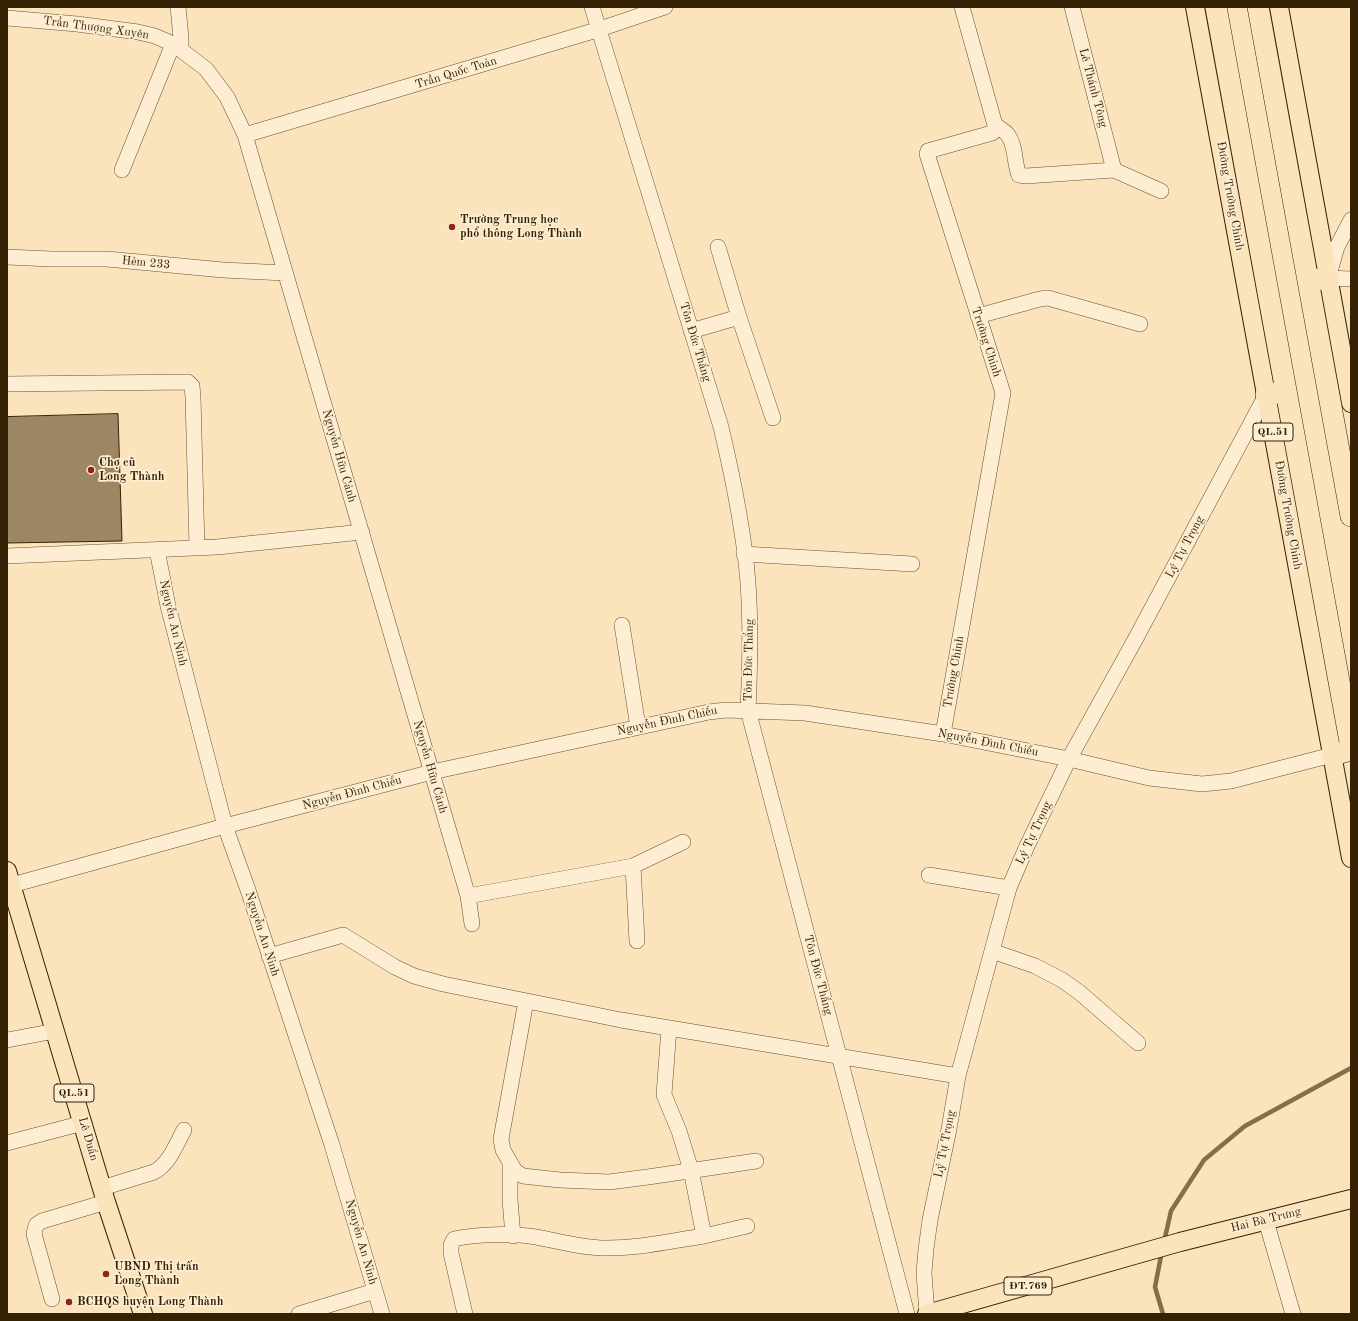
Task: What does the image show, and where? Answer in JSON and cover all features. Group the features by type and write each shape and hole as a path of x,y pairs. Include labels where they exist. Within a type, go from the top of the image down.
{"highway":[{"name":"Đường Trường Chinh","path":"1216,7 1276,393 1345,750"},
{"path":"1258,7 1351,516"},
{"path":"1308,280 1328,278"}],"main road":[{"name":"Đường Trường Chinh","path":"1195,7 1276,393"},
{"path":"1279,7 1351,403"},
{"name":"Đường Trường Chinh","path":"1345,750 1351,858"},
{"name":"Lê Duẩn","path":"9,878 104,1195 143,1314"},
{"name":"Hai Bà Trưng","path":"927,1314 1180,1242 1351,1199"}],"street":[{"path":"122,170 181,38 178,7"},
{"name":"Tôn Đức Thắng","path":"592,7 721,427 733,481 748,583 751,653 748,710 907,1314"},
{"name":"Trần Quốc Toản","path":"246,136 600,29 665,7"},
{"path":"962,7 996,125 1008,134 1012,142 1017,169 1020,175 1026,176 1114,170 1161,191"},
{"name":"Lê Thánh Tông","path":"1072,7 1114,170"},
{"name":"Trần Thượng Xuyên","path":"7,18 77,24 138,32 155,36 177,47"},
{"name":"Nguyễn Hữu Cảnh","path":"177,47 206,69 227,97 246,136 468,896 472,924"},
{"name":"Trường Chinh","path":"943,734 1003,393 927,154 928,151 992,133 995,130 996,125"},
{"path":"1351,220 1337,246 1328,278 1351,279"},
{"path":"718,247 773,418"},
{"name":"Hẻm 233","path":"7,258 107,259 223,270 285,273"},
{"path":"978,316 1040,298 1048,298 1140,324"},
{"path":"692,331 739,316"},
{"path":"7,384 188,382 192,386 193,397 197,548"},
{"name":"Lý Tự Trọng","path":"927,1314 924,1273 926,1249 930,1220 949,1129 958,1076 1010,888 1027,846 1069,759 1136,638 1276,393"},
{"path":"7,556 217,547 362,532"},
{"name":"Nguyễn An Ninh","path":"157,550 168,606 225,826 332,1145 382,1314"},
{"path":"744,554 912,564"},
{"path":"622,625 638,727"},
{"name":"Nguyễn Đình Chiểu","path":"9,878 225,826 432,772 709,712 726,710 805,713 943,734 1069,759 1150,778 1202,784 1231,781 1345,750"},
{"path":"468,896 633,866 683,842"},
{"path":"633,866 637,941"},
{"path":"929,875 1010,888"},
{"path":"269,956 343,935 395,967 414,976 443,984 669,1028 958,1076"},
{"path":"992,951 1035,966 1062,980 1079,992 1138,1043"},
{"path":"526,1001 501,1139 503,1150 515,1172 523,1176 560,1180 609,1182 756,1160"},
{"path":"669,1028 664,1095 679,1131 691,1170 704,1236"},
{"path":"7,1040 55,1031"},
{"path":"7,1143 83,1123"},
{"path":"52,1299 34,1234 36,1225 161,1168 170,1157 184,1130"},
{"path":"510,1162 510,1200 513,1236"},
{"path":"1266,1220 1293,1314"},
{"path":"465,1314 451,1253 451,1245 454,1239 486,1236 535,1237 572,1245 601,1248 632,1248 704,1236 747,1226"},
{"path":"301,1314 375,1291"}],"building":[{"path":"118,414 122,541 7,543 7,417"}],"waterway":[{"path":"1164,1242 1171,1211 1204,1160 1245,1126 1351,1068"},
{"path":"1162,1251 1155,1287 1163,1314"}],"place":[{"name":"Trường Trung học phổ thông Long Thành","path":"452,227"},
{"name":"Chợ cũ Long Thành","path":"91,470"},
{"name":"UBND Thị trấn Long Thành","path":"106,1274"},
{"name":"BCHQS huyện Long Thành","path":"69,1302"}]}
